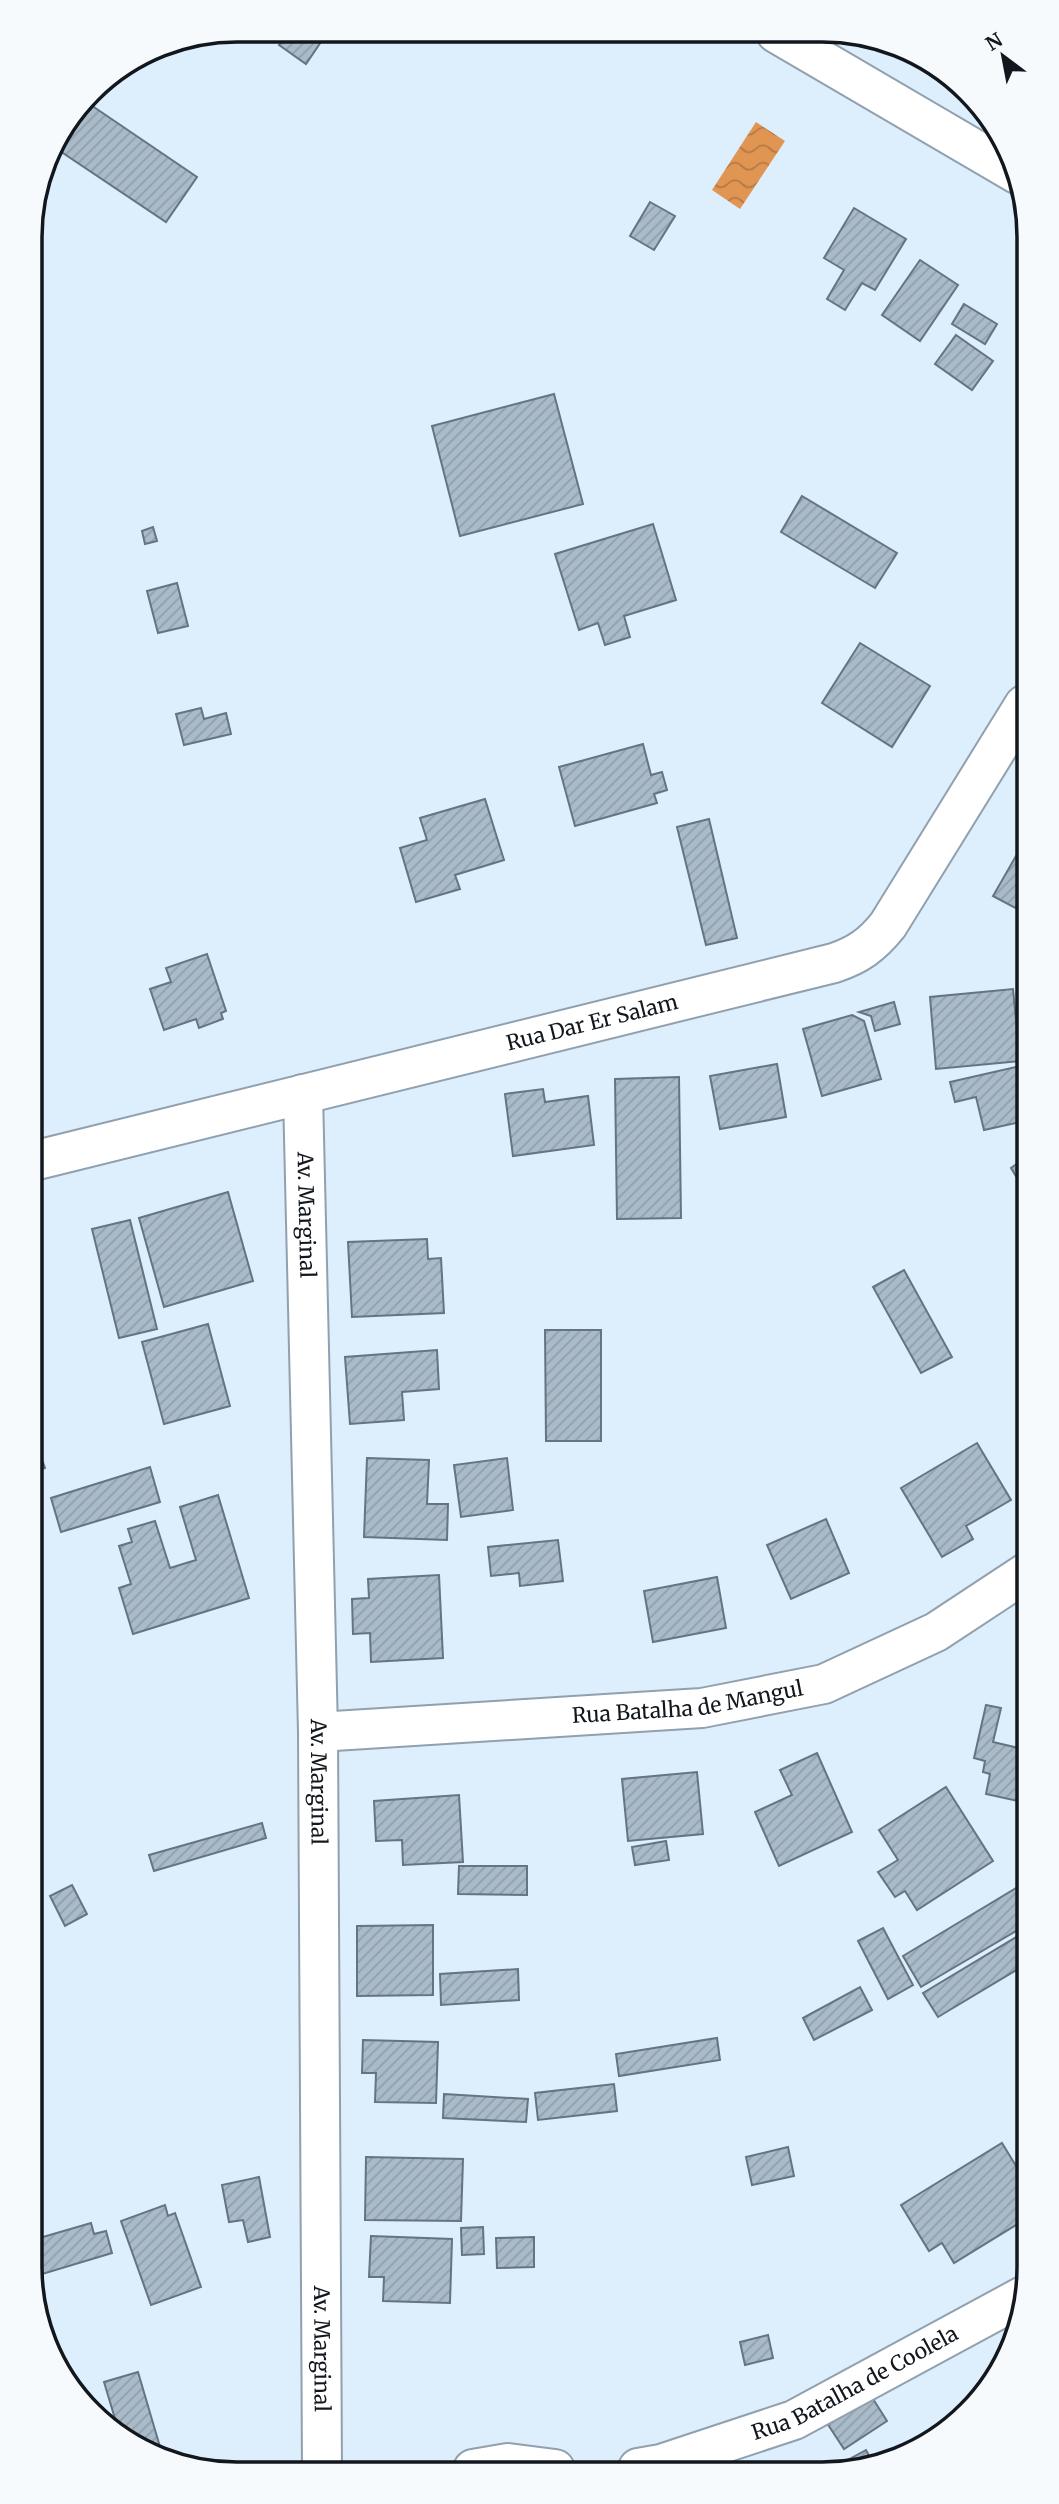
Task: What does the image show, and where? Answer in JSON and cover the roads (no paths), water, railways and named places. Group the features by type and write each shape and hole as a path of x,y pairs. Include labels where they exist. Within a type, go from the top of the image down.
{"street":[{"path":"791,42 1003,166"},
{"name":"Rua Dar Er Salam","path":"42,1159 856,956 874,942 888,925 1017,716"},
{"name":"Av. Marginal","path":"303,1094 318,1732 322,2462"},
{"name":"Rua Batalha de Mangul","path":"318,1732 702,1708 824,1684 936,1632 1017,1579"},
{"name":"Rua Batalha de Coolela","path":"667,2462 794,2420 1014,2302"}],"water":[{"path":"756,122 785,141 740,209 712,190"}]}
